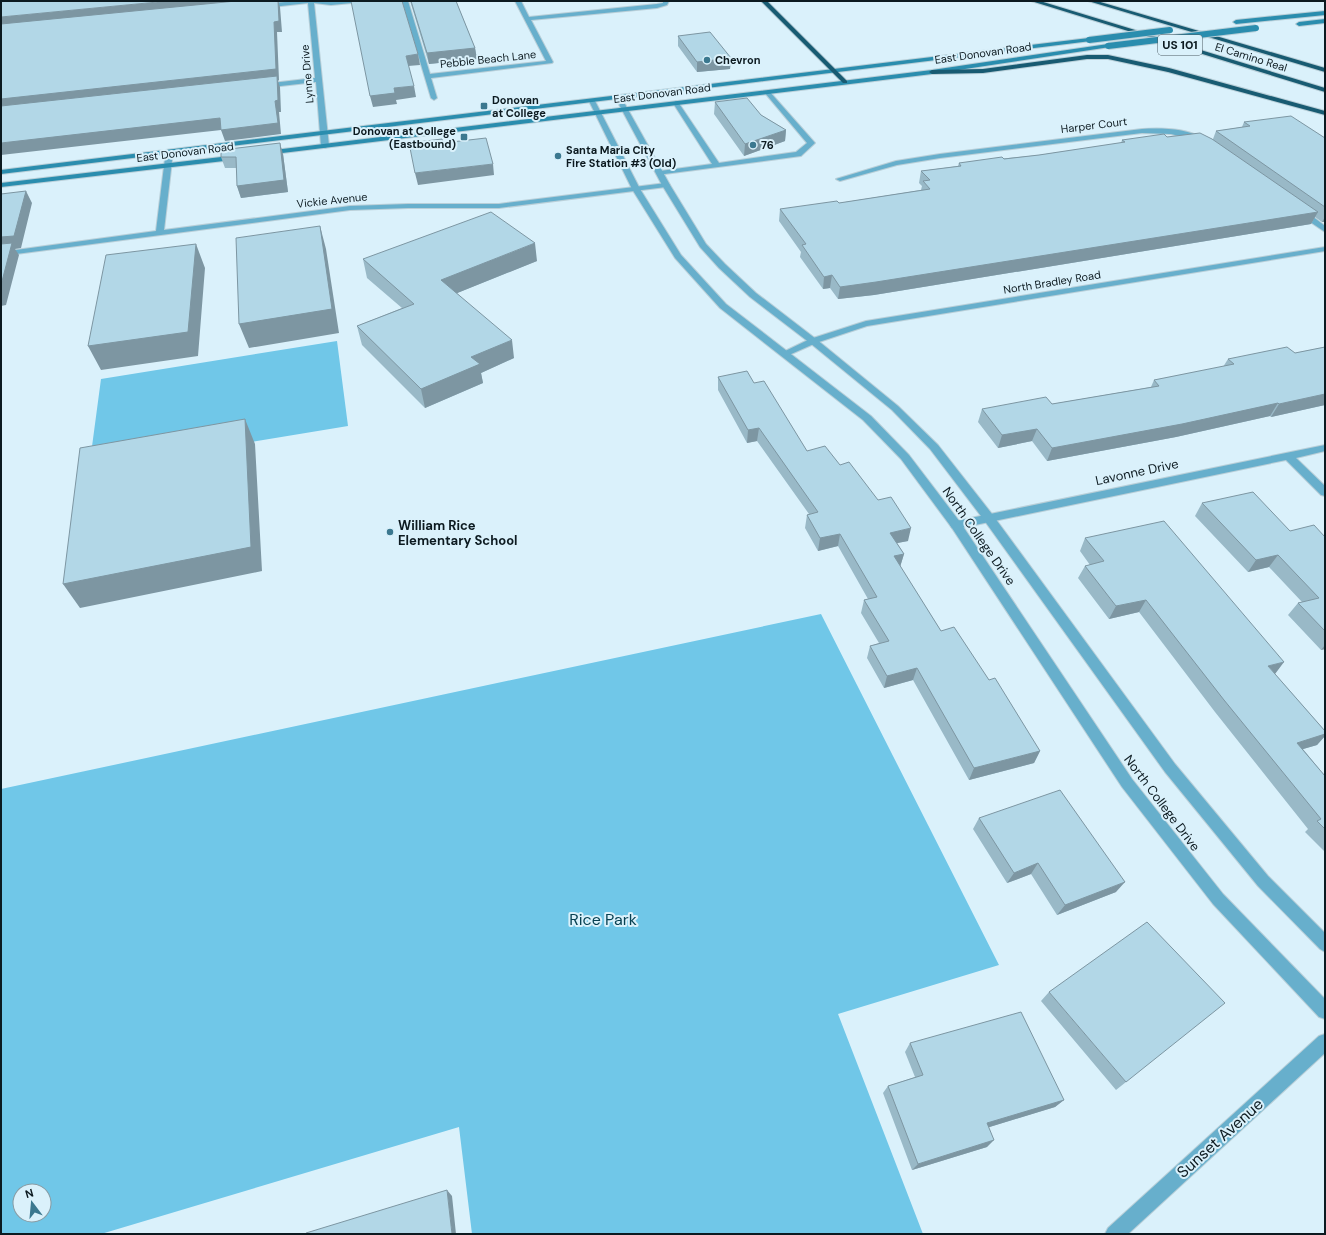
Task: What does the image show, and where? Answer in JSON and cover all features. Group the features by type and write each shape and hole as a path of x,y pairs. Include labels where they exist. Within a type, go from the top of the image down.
{"highway":[{"path":"764,1 845,82"},
{"path":"1031,1 1044,4"},
{"name":"El Camino Real","path":"1034,1 1325,90"},
{"name":"El Camino Real","path":"1091,1 1325,69"},
{"path":"932,72 983,71 1087,57 1108,57 1169,70 1325,113"}],"main road":[{"path":"1229,23 1325,13"},
{"path":"1294,24 1325,21"},
{"name":"East Donovan Road","path":"1,172 1205,26"},
{"name":"East Donovan Road","path":"262,154 676,102 932,72 1108,46 1264,28"},
{"name":"East Donovan Road","path":"1,186 246,156"}],"street":[{"path":"255,7 312,1 331,3 352,1"},
{"name":"Lynne Drive","path":"312,1 325,146"},
{"path":"405,1 434,98"},
{"path":"518,1 528,19 652,7 665,2"},
{"name":"Pebble Beach Lane","path":"428,76 550,62 528,19"},
{"path":"254,87 318,80"},
{"path":"660,173 798,154 811,143 767,92"},
{"name":"North College Drive","path":"618,97 666,185 703,245 722,266 753,295 896,408 934,447 988,518 1170,768 1263,881 1325,944"},
{"name":"North College Drive","path":"592,100 636,189 678,256 718,300 867,418 905,457 956,525 1127,783 1218,899 1325,1011"},
{"path":"676,102 717,165"},
{"name":"Harper Court","path":"840,179 896,163 940,156 1142,131 1156,130 1177,133 1197,138 1206,144"},
{"path":"160,233 169,152"},
{"name":"Vickie Avenue","path":"1,254 350,208 401,206 499,206 666,185"},
{"path":"1293,206 1325,230"},
{"name":"North Bradley Road","path":"786,353 813,341 866,324 1325,249"},
{"name":"Lavonne Drive","path":"956,525 1325,448"},
{"path":"1287,455 1325,492"},
{"name":"Sunset Avenue","path":"1114,1234 1325,1042"}],"green space":[{"path":"337,341 348,426 89,469 101,379"},
{"name":"Rice Park","path":"821,614 999,965 838,1014 923,1234 472,1234 459,1127 101,1234 1,1234 1,789"}],"building":[{"path":"1,1 168,1 1,17"},
{"path":"236,1 278,1 279,21 274,22 276,69 1,99 1,24"},
{"path":"351,1 402,1 418,54 406,56 414,86 394,88 395,93 370,96"},
{"path":"411,1 456,1 475,48 427,53"},
{"path":"710,32 731,58 697,62 678,36"},
{"path":"277,76 278,100 275,101 278,123 221,130 220,118 1,143 1,106"},
{"path":"747,98 761,115 786,130 745,144 715,102"},
{"path":"1291,116 1325,138 1325,207 1216,131 1250,126 1244,122"},
{"path":"1200,133 1212,139 1318,212 840,287 832,275 824,277 802,245 806,244 780,209 837,201 839,203 930,189 923,181 930,180 921,171 961,166 959,163 1002,157 1004,159 1039,155 1125,142 1122,140 1164,134 1167,137"},
{"path":"486,138 493,164 415,173 409,143 442,139 443,143"},
{"path":"280,143 284,180 237,186 236,157 221,157 221,150"},
{"path":"26,191 14,236 1,237 1,194"},
{"path":"491,212 535,243 441,280 512,340 471,357 480,364 421,389 357,326 414,304 363,259"},
{"path":"320,226 332,309 239,324 236,238"},
{"path":"12,243 1,285 1,244"},
{"path":"196,244 188,332 88,346 106,255"},
{"path":"1287,347 1295,353 1325,347 1325,394 1182,424 1052,448 1037,429 1002,435 982,409 1046,397 1052,404 1159,386 1154,380 1234,364 1228,359"},
{"path":"747,371 754,383 764,381 807,451 825,446 840,465 849,462 878,500 891,497 911,528 890,533 904,554 894,556 941,631 954,627 989,680 995,678 1040,751 974,768 917,668 887,676 870,646 889,641 864,600 877,597 840,534 820,538 807,515 818,512 759,428 748,430 718,377"},
{"path":"245,419 251,547 63,584 80,448"},
{"path":"1253,492 1290,531 1314,525 1325,537 1325,631 1298,603 1319,598 1278,555 1256,560 1202,503"},
{"path":"1164,521 1284,662 1268,666 1325,731 1325,734 1297,743 1325,776 1325,829 1317,821 1321,819 1224,700 1146,600 1116,606 1085,566 1104,561 1085,538"},
{"path":"1060,790 1125,882 1065,905 1038,863 1014,873 979,818"},
{"path":"1147,922 1225,1003 1126,1082 1049,992"},
{"path":"1021,1012 1064,1100 987,1123 994,1140 918,1164 888,1086 923,1075 910,1043"},
{"path":"447,1190 452,1234 306,1234 306,1233"}],"place":[{"name":"Chevron","path":"707,60"},
{"name":"Donovan at College","path":"484,106"},
{"name":"Donovan at College (Eastbound)","path":"464,137"},
{"name":"76","path":"753,145"},
{"name":"Santa Maria City Fire Station #3 (Old)","path":"558,156"},
{"name":"William Rice Elementary School","path":"390,532"}]}
